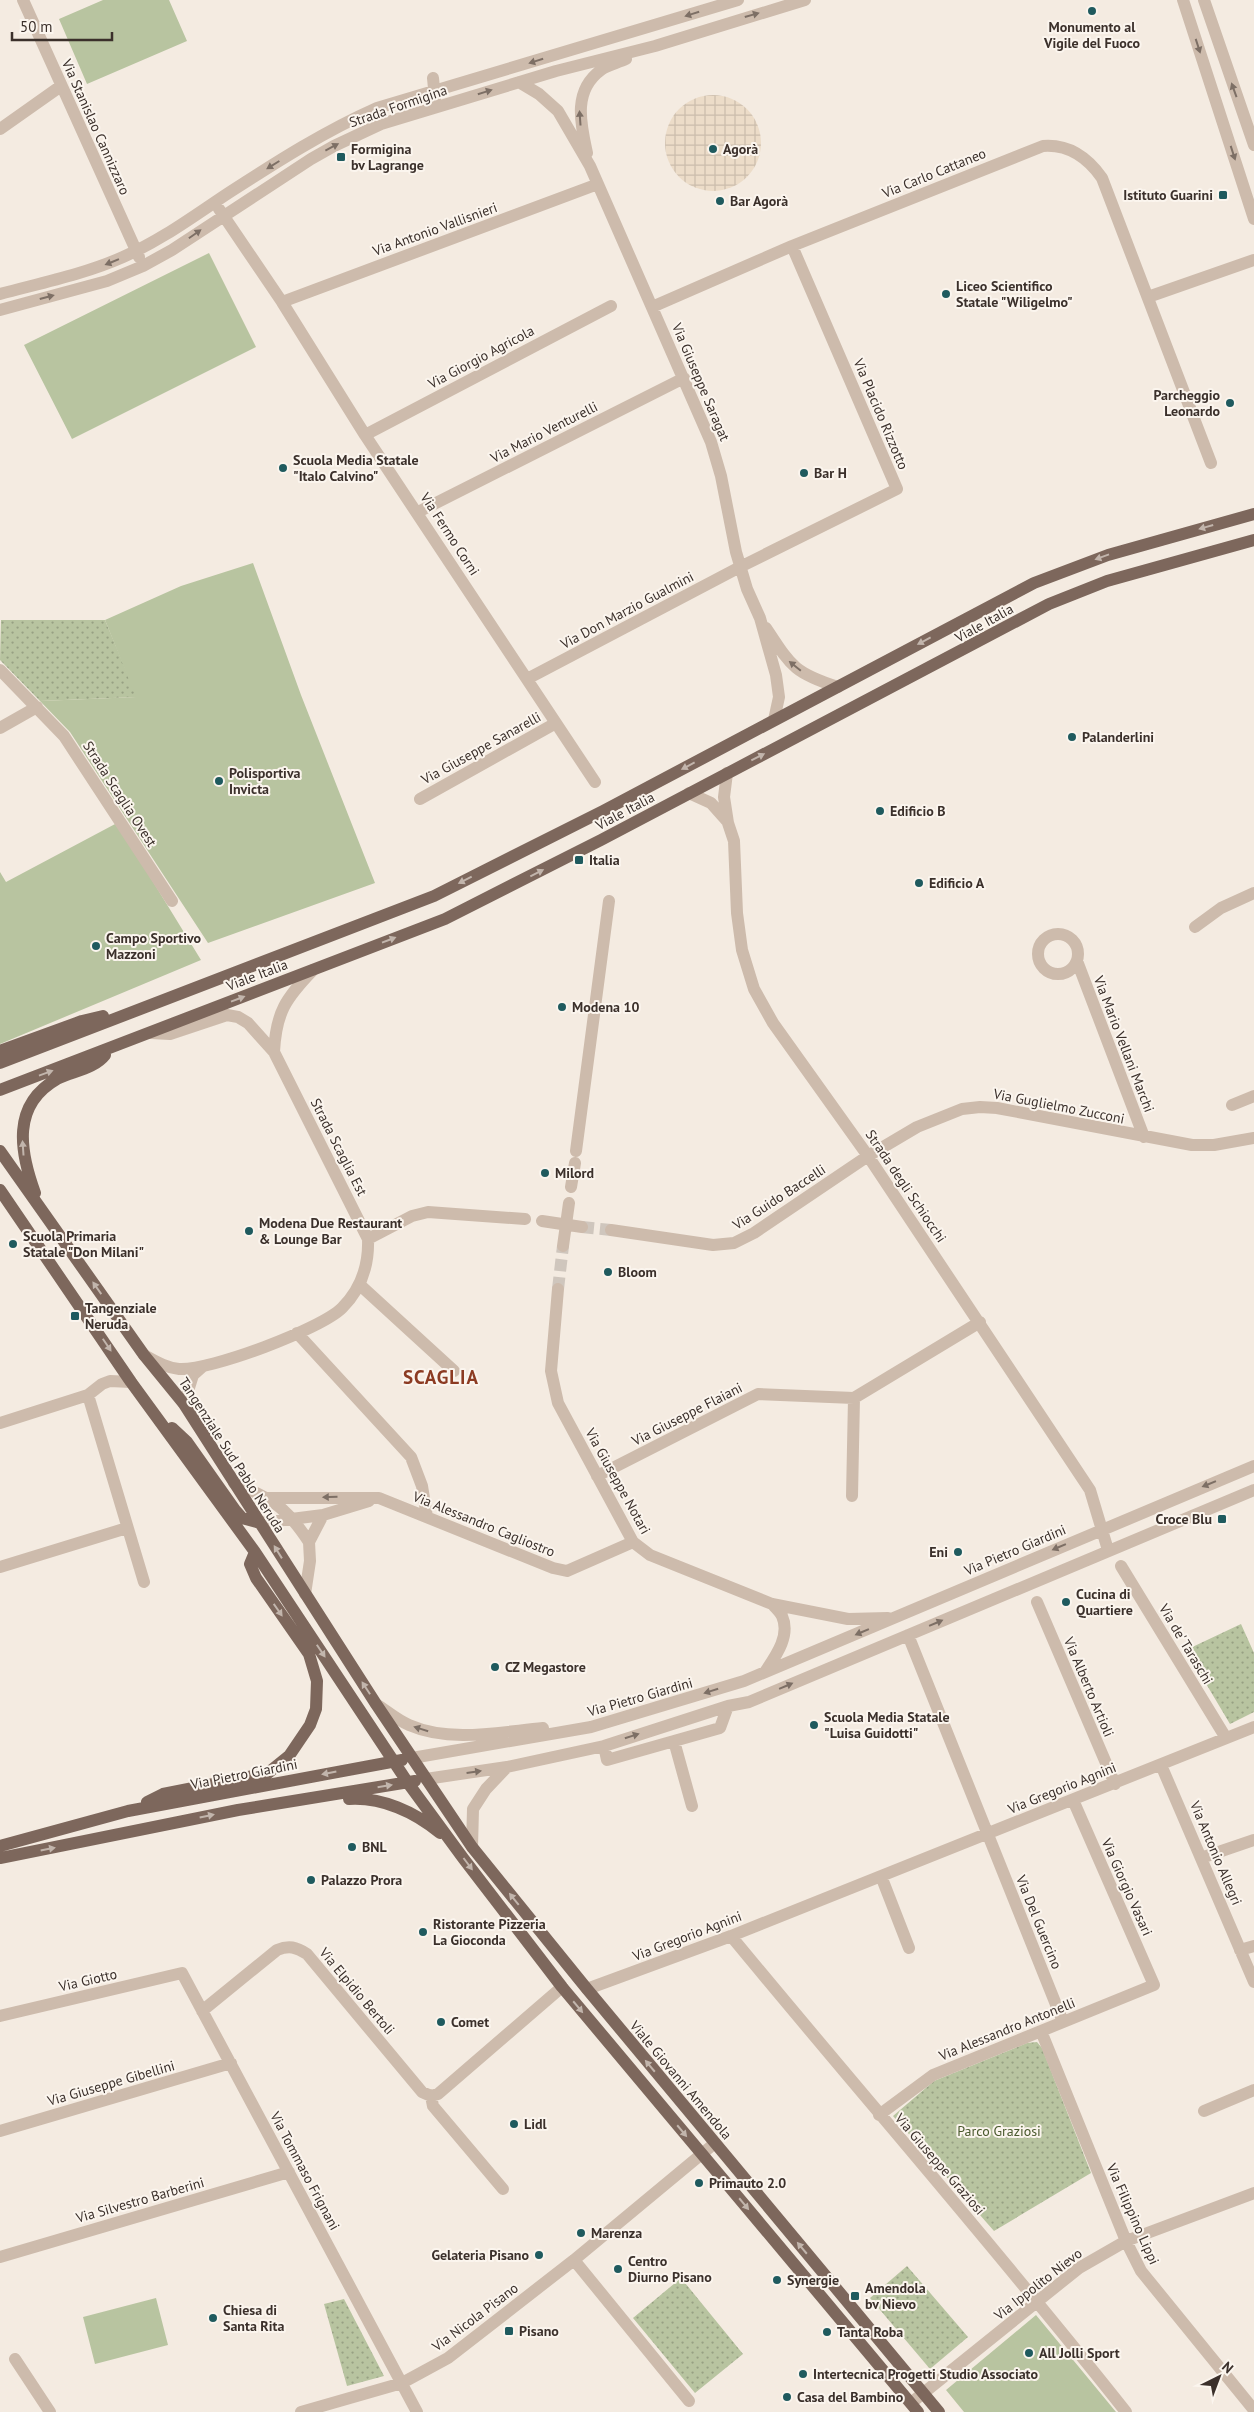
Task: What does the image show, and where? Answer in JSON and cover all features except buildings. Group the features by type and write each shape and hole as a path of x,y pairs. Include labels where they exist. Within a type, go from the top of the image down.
{"main road":[{"name":"Viale Italia","path":"140,1009 434,896 603,811 1034,583 1108,555 1254,514"},
{"name":"Viale Italia","path":"0,1090 445,919 601,840 969,648 1049,604 1107,581 1254,540"},
{"path":"0,1051 82,1021 140,1009"},
{"path":"0,1063 140,1009"},
{"path":"42,1211 23,1157 24,1122 29,1110 47,1086 58,1079 100,1061 111,1048"},
{"name":"Tangenziale Sud Pablo Neruda","path":"0,1151 144,1355 184,1404 412,1758"},
{"path":"0,1190 131,1382 254,1552 408,1783 453,1844 562,1988 914,2407"},
{"path":"158,1418 187,1442 242,1518 260,1523"},
{"path":"128,1810 163,1794 268,1772 289,1756 310,1725 318,1694 314,1666 309,1654 256,1578 250,1564 254,1552"},
{"name":"Via Pietro Giardini","path":"0,1846 128,1810 412,1758"},
{"name":"Viale Giovanni Amendola","path":"412,1758 472,1847 715,2144 939,2412"},
{"path":"0,1858 238,1810 426,1779"},
{"path":"238,1810 282,1809 325,1800 364,1798 416,1815 453,1844"}],"street":[{"name":"Via Stanislao Cannizzaro","path":"23,0 143,266"},
{"name":"Strada Formigina","path":"0,294 104,265 136,251 164,236 341,124 377,108 738,0"},
{"name":"Strada Formigina","path":"0,310 107,281 143,266 172,250 334,146 381,124 519,82 655,46 805,0"},
{"path":"1183,0 1254,219"},
{"path":"1204,0 1254,146"},
{"name":"Via Giuseppe Saragat","path":"590,166 581,124 581,98 600,71 655,46"},
{"path":"433,78 436,107"},
{"name":"Via Giuseppe Saragat","path":"519,82 539,94 558,111 590,166 711,442 721,476 740,567 760,618 779,696 774,720"},
{"path":"0,129 61,86"},
{"name":"Via Carlo Cattaneo","path":"652,306 792,246 1043,146 1055,145 1070,149 1094,166 1102,178 1211,463"},
{"name":"Via Antonio Vallisnieri","path":"282,302 598,184"},
{"name":"Via Fermo Corni","path":"215,203 282,302 365,435 418,512 594,782"},
{"name":"Via Placido Rizzotto","path":"740,567 897,488 792,246"},
{"path":"1148,297 1254,260"},
{"name":"Via Giorgio Agricola","path":"365,435 611,306"},
{"name":"Via Mario Venturelli","path":"418,512 684,378"},
{"name":"Via Don Marzio Gualmini","path":"527,679 740,567"},
{"name":"Via Giuseppe Saragat","path":"760,618 790,664 810,678 838,687"},
{"name":"Strada Scaglia Ovest","path":"0,670 64,736 172,901"},
{"path":"0,728 37,707"},
{"name":"Via Giuseppe Sanarelli","path":"420,800 556,723"},
{"name":"Strada degli Schiocchi","path":"727,773 724,797 728,823 734,841 737,913 742,950 754,989 773,1023 868,1156 1090,1490 1108,1550"},
{"name":"Strada degli Schiocchi","path":"689,794 711,803 722,812 728,823"},
{"path":"1195,927 1221,908 1254,893"},
{"path":"571,1187 609,901"},
{"name":"Via Mario Vellani Marchi","path":"1077,961 1144,1137"},
{"path":"274,1052 275,1032 290,994 313,970"},
{"name":"Strada Scaglia Est","path":"144,1355 163,1365 180,1369 202,1367 297,1333 331,1318 343,1307 360,1285 369,1257 368,1239 274,1052 248,1023 238,1017 227,1015 170,1034 150,1033"},
{"path":"1232,1104 1254,1096"},
{"name":"Via Guglielmo Zucconi","path":"868,1156 917,1127 962,1109 980,1107 997,1108 1144,1137 1207,1145 1254,1138"},
{"name":"Via Guido Baccelli","path":"611,1230 713,1245 734,1243 754,1233 868,1156"},
{"path":"564,1246 569,1203"},
{"path":"368,1239 412,1216 428,1212 525,1219"},
{"path":"542,1221 582,1227"},
{"path":"360,1285 454,1372"},
{"name":"Via Giuseppe Notari","path":"558,1289 551,1350 551,1371 558,1403 633,1542 650,1555 772,1604 848,1618 895,1618"},
{"path":"852,1496 854,1398 980,1322"},
{"path":"297,1333 411,1457 422,1486 427,1517"},
{"path":"184,1404 193,1375 202,1367"},
{"path":"0,1423 88,1396 102,1384 110,1381 131,1382"},
{"name":"Via Giuseppe Flaiani","path":"597,1476 758,1394 854,1398"},
{"path":"88,1396 144,1582"},
{"name":"Via Pietro Giardini","path":"412,1758 591,1727 744,1681 1254,1466"},
{"name":"Via Alessandro Cagliostro","path":"234,1483 267,1498 293,1517 309,1542"},
{"path":"426,1779 507,1767 604,1746 728,1706 749,1702 1254,1490"},
{"name":"Via Alessandro Cagliostro","path":"267,1498 379,1498 553,1568 567,1571 633,1542"},
{"path":"260,1523 293,1517 323,1515 379,1498"},
{"path":"305,1594 310,1561 309,1542 323,1515"},
{"path":"0,1567 128,1528"},
{"name":"Via de' Taraschi","path":"1121,1566 1226,1738"},
{"name":"Via Alberto Artioli","path":"1037,1602 1114,1784"},
{"path":"764,1673 779,1650 784,1634 782,1617 772,1604"},
{"name":"Via Del Guercino","path":"908,1635 1063,2022"},
{"path":"376,1704 408,1725 439,1734 474,1734 562,1726 591,1727"},
{"path":"604,1746 607,1760 720,1728 728,1706"},
{"name":"Via Gregorio Agnini","path":"587,1989 731,1936 1114,1784 1254,1726"},
{"path":"674,1741 692,1806"},
{"name":"Via Antonio Allegri","path":"1161,1765 1254,1982"},
{"path":"472,1847 473,1809 486,1789 507,1767"},
{"name":"Via Giorgio Vasari","path":"1073,1800 1154,1985"},
{"path":"1202,1858 1254,1840"},
{"path":"881,1876 909,1948"},
{"name":"Via Giuseppe Graziosi","path":"731,1936 879,2115 1037,2300 1126,2412"},
{"name":"Via Elpidio Bertoli","path":"202,2011 277,1950 291,1946 300,1949 307,1954 422,2092 431,2096 433,2106 503,2189"},
{"path":"1240,1950 1254,1946"},
{"name":"Via Tommaso Frignani","path":"182,1974 416,2412"},
{"name":"Via Giotto","path":"0,2016 182,1974"},
{"name":"Via Alessandro Antonelli","path":"879,2115 933,2075 1154,1985"},
{"path":"431,2096 438,2094 562,1988"},
{"name":"Via Filippino Lippi","path":"1041,2031 1126,2241 1141,2271 1254,2410"},
{"name":"Via Giuseppe Gibellini","path":"0,2131 230,2063"},
{"path":"1204,2111 1254,2090"},
{"name":"Via Nicola Pisano","path":"301,2412 402,2383 448,2358 574,2260 715,2144"},
{"name":"Via Silvestro Barberini","path":"0,2256 289,2172"},
{"name":"Via Ippolito Nievo","path":"914,2407 923,2392 1079,2268 1126,2241 1254,2193"},
{"path":"574,2260 689,2401"},
{"path":"15,2359 50,2412"}],"green space":[{"path":"103,0 169,0 187,41 87,84 59,19"},
{"path":"209,253 256,347 72,439 24,345"},
{"name":"Polisportiva Invicta","path":"253,563 301,695 375,883 208,943 70,732 40,701 136,697 105,620 181,586"},
{"path":"1,620 105,620 137,697 40,701 0,660"},
{"name":"Campo Sportivo Mazzoni","path":"117,823 201,960 0,1044 0,872 6,882"},
{"path":"1241,1624 1254,1653 1254,1712 1230,1724 1186,1650"},
{"name":"Parco Graziosi","path":"1037,2042 1042,2048 1091,2173 994,2231 893,2116 934,2081 1027,2043"},
{"path":"907,2266 968,2337 930,2369 870,2298"},
{"path":"681,2278 743,2354 695,2393 633,2318"},
{"path":"156,2298 168,2345 95,2364 83,2317"},
{"path":"344,2299 384,2376 347,2386 324,2304"},
{"name":"All Jolli Sport","path":"1036,2315 1116,2412 964,2412 946,2390"}],"shaded area":[{"name":"Agorà","path":"713,95 731,99 747,109 757,125 761,143 757,161 747,177 731,187 713,191 695,187 679,177 669,161 665,143 669,125 679,109 695,99"}],"tunnel":[{"path":"582,1227 611,1230"},
{"path":"558,1289 563,1246"}],"place":[{"name":"Monumento al Vigile del Fuoco","path":"1092,11"},
{"name":"Agorà","path":"713,149"},
{"name":"Formigina bv Lagrange","path":"341,157"},
{"name":"Istituto Guarini","path":"1223,195"},
{"name":"Bar Agorà","path":"720,201"},
{"name":"Liceo Scientifico Statale \"Wiligelmo\"","path":"946,294"},
{"name":"Parcheggio Leonardo","path":"1230,403"},
{"name":"Scuola Media Statale \"Italo Calvino\"","path":"283,468"},
{"name":"Bar H","path":"804,473"},
{"name":"Palanderlini","path":"1072,737"},
{"name":"Polisportiva Invicta","path":"219,781"},
{"name":"Edificio B","path":"880,811"},
{"name":"Italia","path":"579,860"},
{"name":"Edificio A","path":"919,883"},
{"name":"Campo Sportivo Mazzoni","path":"96,946"},
{"name":"Modena 10","path":"562,1007"},
{"name":"Milord","path":"545,1173"},
{"name":"Modena Due Restaurant & Lounge Bar","path":"249,1231"},
{"name":"Scuola Primaria Statale \"Don Milani\"","path":"13,1244"},
{"name":"Bloom","path":"608,1272"},
{"name":"Tangenziale Neruda","path":"75,1316"},
{"name":"Croce Blu","path":"1222,1519"},
{"name":"Eni","path":"958,1552"},
{"name":"Cucina di Quartiere","path":"1066,1602"},
{"name":"CZ Megastore","path":"495,1667"},
{"name":"Scuola Media Statale \"Luisa Guidotti\"","path":"814,1725"},
{"name":"BNL","path":"352,1847"},
{"name":"Palazzo Prora","path":"311,1880"},
{"name":"Ristorante Pizzeria La Gioconda","path":"423,1932"},
{"name":"Comet","path":"441,2022"},
{"name":"Lidl","path":"514,2124"},
{"name":"Primauto 2.0","path":"699,2183"},
{"name":"Marenza","path":"581,2233"},
{"name":"Gelateria Pisano","path":"539,2255"},
{"name":"Centro Diurno Pisano","path":"618,2269"},
{"name":"Synergie","path":"777,2280"},
{"name":"Amendola bv Nievo","path":"855,2296"},
{"name":"Chiesa di Santa Rita","path":"213,2318"},
{"name":"Pisano","path":"509,2331"},
{"name":"Tanta Roba","path":"827,2332"},
{"name":"All Jolli Sport","path":"1029,2353"},
{"name":"Intertecnica Progetti Studio Associato","path":"803,2374"},
{"name":"Casa del Bambino","path":"787,2397"}],"district":[{"name":"SCAGLIA","path":"441,1377"}]}
